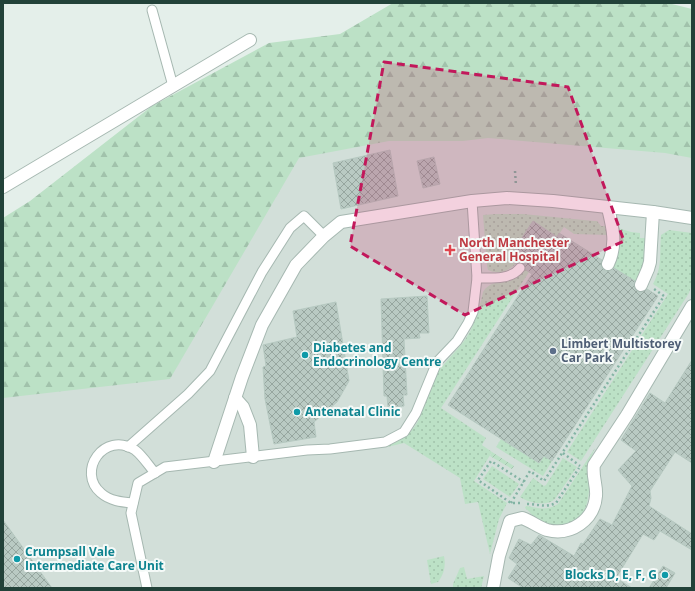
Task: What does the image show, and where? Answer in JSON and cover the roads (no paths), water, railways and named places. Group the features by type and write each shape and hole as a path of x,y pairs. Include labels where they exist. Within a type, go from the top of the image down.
{"street":[{"path":"3,187 250,40"},
{"path":"214,462 235,398 262,325 296,265 324,236 341,222 472,201 516,198 653,212 692,218"},
{"path":"608,208 614,235 613,252 608,264"},
{"path":"645,286 650,262 653,212"},
{"path":"493,588 510,522 522,518 540,527 554,531 568,531 585,520 591,513 596,496 596,486 593,473 594,465 627,415 692,306"},
{"path":"235,398 243,407 250,425 253,457"}],"lane":[{"path":"152,10 173,86"},
{"path":"147,588 131,513 138,483 165,467 307,450 330,450 385,442 404,432 416,413 437,362 457,341 473,312 477,278 472,201"},
{"path":"128,447 188,394 210,371 262,272 290,228 304,216 324,236"},
{"path":"477,278 504,276 512,274 520,268"},
{"path":"133,504 114,500 102,494 96,488 92,475 92,464 99,454 108,445 122,445 128,447 135,450 155,473"}],"place":[{"name":"North Manchester General Hospital","path":"450,250"},
{"name":"Limbert Multistorey Car Park","path":"553,351"},
{"name":"Diabetes and Endocrinology Centre","path":"305,355"},
{"name":"Antenatal Clinic","path":"297,412"},
{"name":"Crumpsall Vale Intermediate Care Unit","path":"17,559"},
{"name":"Blocks D, E, F, G","path":"665,575"}]}
